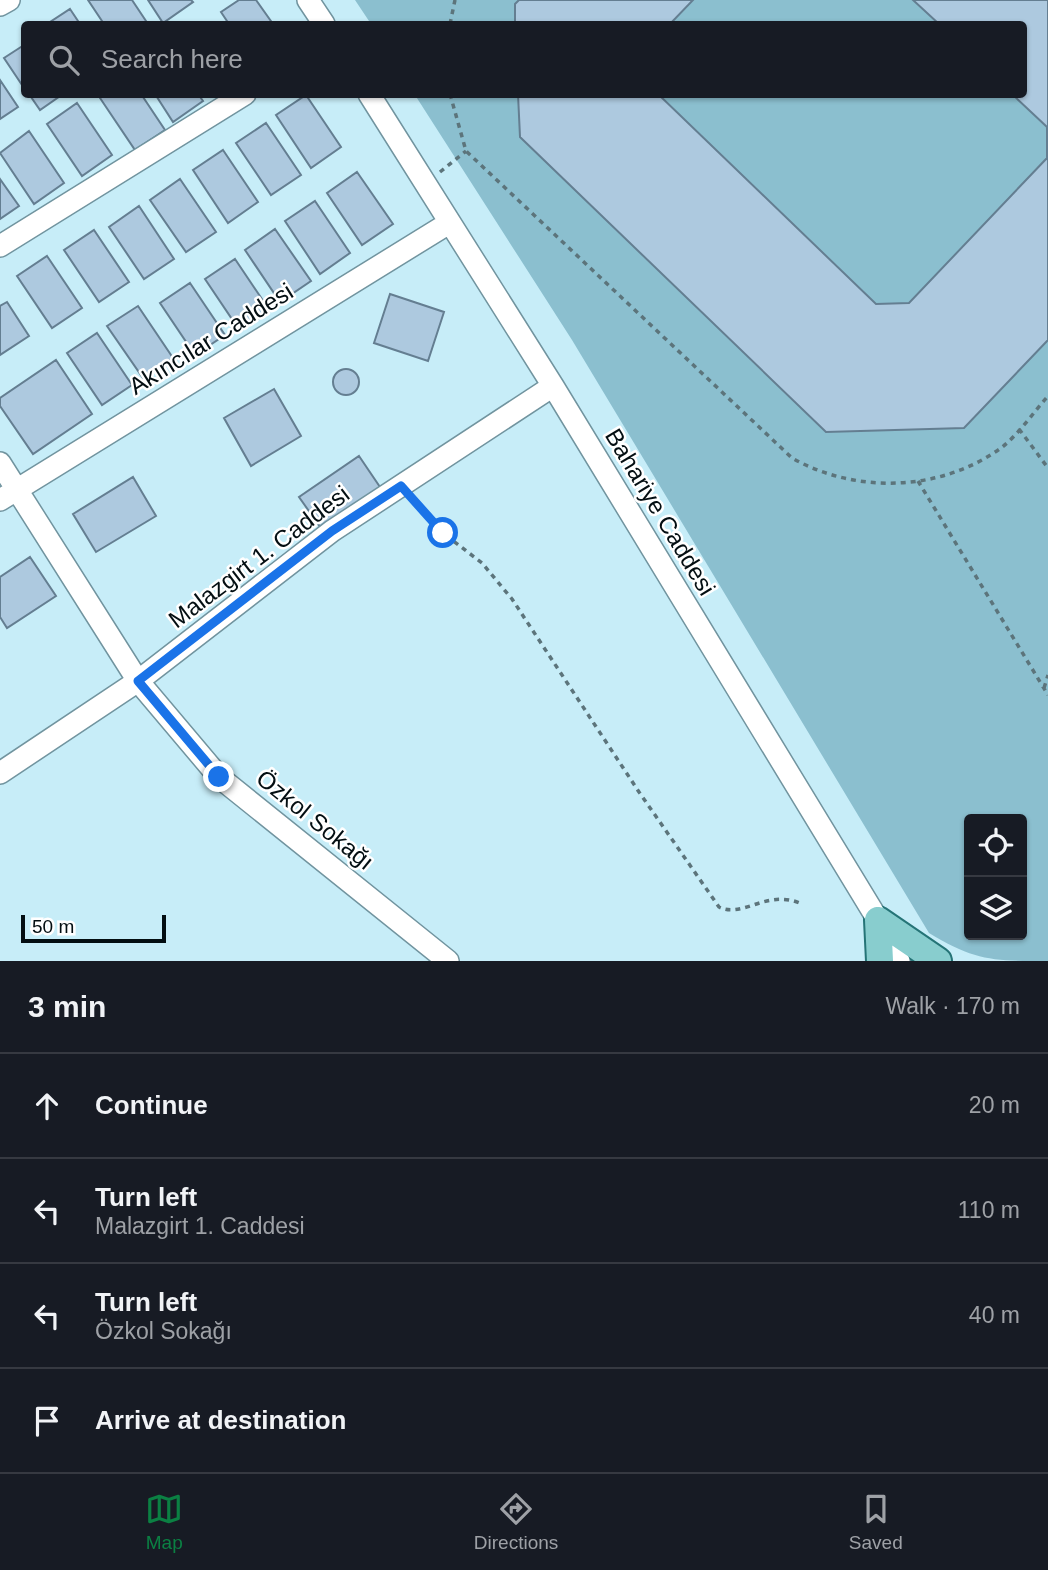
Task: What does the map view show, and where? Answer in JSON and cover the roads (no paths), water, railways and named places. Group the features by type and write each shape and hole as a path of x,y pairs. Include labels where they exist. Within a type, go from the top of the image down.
{"main road":[{"path":"878,920 880,961"},
{"path":"878,920 937,961"}],"street":[{"path":"0,5 9,0"},
{"path":"307,0 322,21"},
{"path":"0,246 239,98"},
{"name":"Bahariye Caddesi","path":"371,98 553,386 878,920 899,961"},
{"name":"Akıncılar Caddesi","path":"8,495 449,223"},
{"name":"Malazgirt 1. Caddesi","path":"0,773 138,681 332,531 553,386"},
{"name":"Özkol Sokağı","path":"0,463 8,495 138,681 219,777 448,961"}]}
